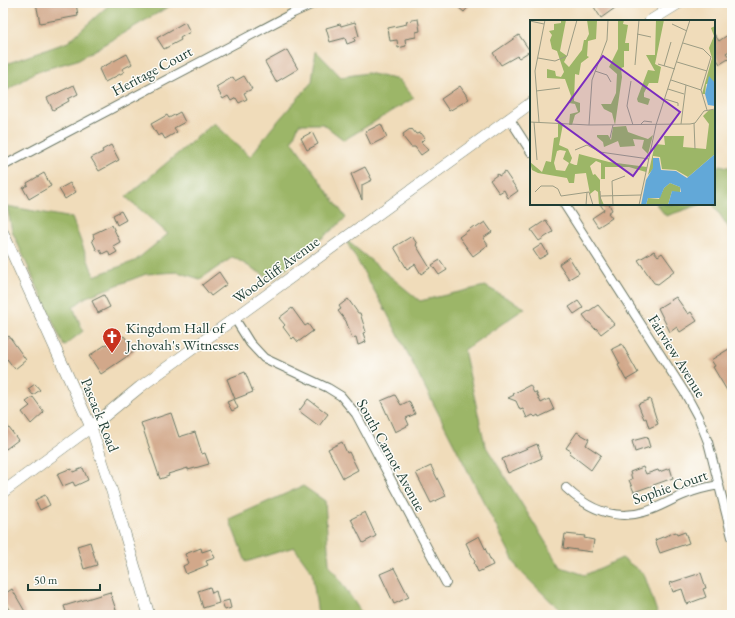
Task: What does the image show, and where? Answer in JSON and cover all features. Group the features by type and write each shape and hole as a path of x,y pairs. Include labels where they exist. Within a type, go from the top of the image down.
{"main road":[{"path":"652,20 679,3"},
{"name":"Woodcliff Avenue","path":"3,492 91,427 140,387 530,104"},
{"name":"Pascack Road","path":"3,233 91,427 117,507 149,615"}],"street":[{"name":"Heritage Court","path":"3,166 293,13 315,3"},
{"path":"509,118 530,150"},
{"name":"Fairview Avenue","path":"565,205 685,392 698,417 708,442 732,537"},
{"name":"South Carnot Avenue","path":"235,319 250,343 264,358 328,388 340,396 356,414 446,584"},
{"name":"Sophie Court","path":"566,488 573,495 594,509 606,513 632,515 644,512 692,492 719,485"}],"green space":[{"path":"111,3 175,3 77,60 35,72 3,93 3,65 68,42"},
{"path":"316,51 341,77 367,73 399,80 414,98 344,140 323,124 299,124 292,141 346,218 272,280 233,257 200,279 178,272 146,274 86,297 73,307 83,331 64,346 12,231 7,206 72,218 94,276 135,261 168,234 126,197 214,123 250,157 271,129 312,82"},
{"path":"720,165 732,168 732,233 714,205 715,205 715,170"},
{"path":"657,205 699,205 666,216"},
{"path":"345,239 420,301 485,286 525,308 464,350 485,445 561,567 585,575 622,558 644,574 658,615 565,615 518,569 387,313"},
{"path":"303,486 325,501 329,564 363,615 318,615 312,572 294,547 246,562 229,519"}],"building":[{"path":"36,3 76,3 78,16 40,23"},
{"path":"453,3 472,3 464,12"},
{"path":"600,3 612,3 615,8 601,18 594,7"},
{"path":"418,19 420,31 416,32 416,37 405,39 406,46 398,48 397,40 390,41 388,28 407,24 406,21"},
{"path":"185,22 190,32 180,38 181,40 164,49 157,38"},
{"path":"355,22 359,36 354,38 355,41 347,44 345,38 330,42 326,28"},
{"path":"732,32 732,49 726,53 730,58 720,64 715,56 715,35 719,41"},
{"path":"519,35 530,51 519,58 517,56 501,65 493,53"},
{"path":"287,50 298,69 276,82 265,62"},
{"path":"127,54 132,64 122,69 124,72 105,82 99,69"},
{"path":"244,76 252,89 244,93 247,99 239,103 236,98 231,101 228,96 223,99 216,87 233,77 235,81"},
{"path":"74,85 78,94 53,110 47,98"},
{"path":"460,86 469,99 449,111 441,99"},
{"path":"180,112 185,122 174,128 177,132 165,139 162,134 158,136 151,124 167,115 169,118"},
{"path":"381,124 387,137 371,145 365,132"},
{"path":"412,129 416,134 421,133 425,138 421,142 428,150 421,155 415,147 411,147 403,137 403,134"},
{"path":"312,132 318,144 307,150 301,138"},
{"path":"111,145 119,160 99,171 91,158 103,152 102,150"},
{"path":"365,167 372,180 362,185 362,200 351,174"},
{"path":"505,172 518,191 508,198 504,190 499,193 490,180 498,174 499,176"},
{"path":"44,173 51,186 29,199 23,188 28,185 27,183"},
{"path":"70,183 76,192 65,199 59,189"},
{"path":"601,205 610,205 612,210 608,213 612,218 598,227 592,218 604,210"},
{"path":"121,211 126,220 117,225 113,215"},
{"path":"546,220 553,232 539,241 531,230"},
{"path":"485,222 492,232 483,238 488,245 473,256 459,237 474,226 476,228"},
{"path":"112,225 120,242 113,246 117,252 110,256 108,251 102,254 100,250 97,251 92,240 94,238 93,234"},
{"path":"412,236 430,268 421,274 415,264 407,269 394,247"},
{"path":"542,244 548,254 539,259 533,250"},
{"path":"654,251 658,256 662,253 675,271 658,284 654,283 638,260"},
{"path":"569,257 579,273 569,279 559,264"},
{"path":"440,260 447,270 439,275 432,265"},
{"path":"219,272 227,284 211,296 202,285"},
{"path":"104,295 110,307 98,313 92,301"},
{"path":"676,297 688,314 691,312 697,321 680,332 677,327 670,332 658,308"},
{"path":"348,299 358,313 360,313 366,332 363,333 366,342 358,345 356,337 352,338 346,321 338,311 341,309 339,306"},
{"path":"578,301 583,308 574,314 569,307"},
{"path":"598,305 614,324 601,334 583,315"},
{"path":"292,308 305,326 308,324 313,331 298,342 294,337 292,339 283,327 285,325 279,318"},
{"name":"Kingdom Hall of Jehovah's Witnesses","path":"120,335 122,337 124,336 135,351 101,374 89,356"},
{"path":"9,336 26,360 15,369 7,359 3,362 3,341"},
{"path":"622,344 638,373 626,380 612,349"},
{"path":"732,347 732,399 713,367 715,366 711,360"},
{"path":"245,372 253,392 235,399 227,379"},
{"path":"35,384 40,390 33,395 28,389"},
{"path":"530,385 534,393 536,392 541,403 549,399 554,410 539,417 538,415 535,417 533,415 527,418 523,409 520,410 516,401 508,398"},
{"path":"395,395 401,405 409,401 415,414 406,418 409,425 395,432 381,401"},
{"path":"33,397 44,412 31,424 22,412 30,406 26,402"},
{"path":"234,399 238,408 232,411 227,402"},
{"path":"308,399 328,414 319,426 299,411"},
{"path":"650,399 658,424 649,428 646,418 644,419 638,404"},
{"path":"171,413 179,437 195,432 202,454 205,453 209,464 168,474 169,476 160,479 141,423"},
{"path":"3,420 18,440 6,449 3,445"},
{"path":"577,432 589,439 586,445 601,455 591,470 569,453 571,451 566,448"},
{"path":"647,437 650,447 635,452 632,441"},
{"path":"342,442 358,470 343,478 328,449"},
{"path":"537,444 542,458 508,473 502,459"},
{"path":"431,466 446,496 431,503 416,473"},
{"path":"643,467 646,474 658,470 659,472 670,468 673,478 634,492 629,480 632,479 630,472"},
{"path":"83,468 88,480 75,486 73,482 63,486 57,474 69,469 72,469 73,472"},
{"path":"45,495 50,505 40,510 35,500"},
{"path":"365,512 376,536 363,543 351,519"},
{"path":"676,532 677,535 685,532 689,543 660,553 655,540"},
{"path":"565,534 585,536 584,538 594,540 592,552 563,548"},
{"path":"479,536 493,565 478,572 466,543"},
{"path":"90,542 97,565 84,569 77,546"},
{"path":"201,548 202,552 211,549 215,558 206,561 208,565 186,574 183,566 189,563 185,554"},
{"path":"394,568 409,597 394,604 380,574"},
{"path":"701,573 706,588 703,589 706,597 687,604 682,589 673,592 670,583"},
{"path":"210,587 212,593 216,591 219,603 203,608 198,591"},
{"path":"12,589 27,615 15,615 12,610 10,611 3,600 3,595"},
{"path":"110,592 116,610 110,612 111,615 67,615 64,606"},
{"path":"229,600 231,608 225,610 222,602"}],"place":[{"name":"Kingdom Hall of Jehovah's Witnesses","path":"112,354"}]}
